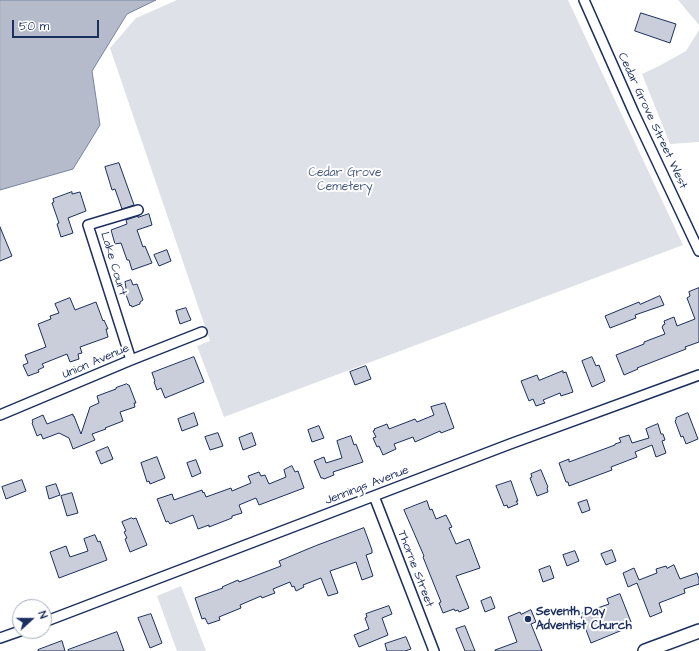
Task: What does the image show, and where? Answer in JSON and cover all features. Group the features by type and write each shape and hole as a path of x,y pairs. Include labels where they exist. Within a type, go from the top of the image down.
{"street":[{"name":"Cedar Grove Street West","path":"584,0 634,113 699,251"},
{"name":"Lake Court","path":"131,360 88,225 138,210"},
{"name":"Union Avenue","path":"0,415 202,332"},
{"name":"Jennings Avenue","path":"52,619 510,444 699,375"},
{"name":"Thorne Street","path":"374,496 434,651"},
{"path":"645,651 699,631"},
{"path":"0,638 12,634"}],"green space":[{"name":"Cedar Grove Cemetery","path":"177,0 568,0 683,245 224,417 197,346 210,341 110,48 136,18"},
{"path":"678,0 699,0 699,25"},
{"path":"699,30 699,142 670,144 642,74 686,51"},
{"path":"181,586 206,651 177,651 157,596"}],"water":[{"path":"0,0 156,0 127,14 92,71 100,125 73,169 0,190"}],"building":[{"path":"641,13 676,24 670,43 635,31"},
{"path":"119,163 134,205 122,209 115,189 112,190 105,167"},
{"path":"72,192 72,194 80,192 86,211 68,218 73,233 61,237 57,224 59,223 52,203 54,202 53,199"},
{"path":"149,214 152,225 137,230 143,247 145,246 152,263 132,270 121,243 115,244 111,230 127,224 126,220"},
{"path":"0,227 12,256 0,261"},
{"path":"167,250 171,261 159,266 154,255"},
{"path":"131,280 133,285 137,284 143,300 140,304 132,307 131,305 130,306 124,289 126,288 125,282"},
{"path":"699,288 699,342 624,375 616,355 665,334 662,327 665,324 664,321 674,317 677,326 695,319 687,298 690,296 689,292"},
{"path":"660,296 664,305 635,315 636,318 610,328 605,316 639,302 640,304"},
{"path":"70,298 75,310 96,302 103,321 104,320 108,329 106,329 108,337 80,347 82,353 78,354 79,359 70,362 67,354 42,364 44,367 38,370 39,372 28,376 23,365 28,363 25,355 46,347 38,324 51,319 50,316 59,313 55,304"},
{"path":"186,308 191,320 180,324 176,311"},
{"path":"194,357 204,382 165,398 161,388 157,390 152,373"},
{"path":"592,357 596,366 599,365 605,381 592,387 582,361"},
{"path":"366,366 371,379 355,385 350,372"},
{"path":"563,371 563,373 566,372 573,392 561,396 560,393 543,400 545,403 536,406 533,399 529,401 521,381 537,375 539,380"},
{"path":"127,384 129,385 136,403 134,403 135,407 120,412 123,421 92,434 95,440 73,449 69,438 59,433 43,439 41,434 37,436 32,420 43,415 47,424 73,414 81,434 90,407 99,403 97,396"},
{"path":"445,403 454,428 441,433 440,431 415,442 413,437 394,444 396,449 383,455 379,446 377,447 373,438 376,437 373,431 375,430 374,429 387,424 389,429 415,419 417,422 434,415 431,407"},
{"path":"194,413 198,425 182,431 178,419"},
{"path":"688,413 698,439 686,444 683,436 681,437 675,421 676,418"},
{"path":"658,424 661,434 663,434 665,440 662,441 666,453 656,457 652,445 635,452 637,457 611,467 612,470 569,486 568,482 566,482 559,463 569,459 569,462 615,445 621,442 619,438 629,435 632,443 649,438 646,429"},
{"path":"319,426 324,438 312,442 308,430"},
{"path":"218,433 223,446 210,450 205,437"},
{"path":"252,433 256,445 243,450 239,438"},
{"path":"351,436 363,462 333,472 334,475 324,479 321,478 314,461 324,457 326,463 342,458 337,441"},
{"path":"108,447 113,459 101,464 96,452"},
{"path":"157,457 165,478 150,484 149,481 147,482 141,463"},
{"path":"196,460 201,473 192,477 187,463"},
{"path":"292,466 295,472 298,471 304,488 259,505 256,498 239,505 242,513 209,527 209,525 198,529 193,515 170,524 168,521 166,522 157,499 172,494 174,500 202,490 206,497 231,488 232,491 251,483 248,476 259,472 261,476 265,475 269,484 286,477 284,470"},
{"path":"541,470 548,487 548,492 537,496 530,478 532,477 531,474"},
{"path":"22,480 26,491 6,499 2,487"},
{"path":"511,481 518,504 508,508 507,505 504,506 496,486"},
{"path":"56,484 60,495 49,499 46,487"},
{"path":"72,493 78,513 67,516 61,496"},
{"path":"587,500 590,510 582,513 578,503"},
{"path":"427,501 430,510 432,509 436,519 446,515 452,527 449,528 456,544 469,539 480,568 456,576 469,608 459,612 458,610 455,611 454,609 443,613 439,603 441,602 423,557 424,556 404,510"},
{"path":"136,518 147,545 130,552 125,539 127,538 124,532 126,531 122,522"},
{"path":"364,528 372,550 372,553 366,555 373,576 362,580 356,562 330,571 338,593 328,596 321,578 303,585 304,587 296,591 290,582 273,589 275,593 262,598 261,596 240,605 241,608 219,617 220,620 208,624 205,618 202,619 195,598 223,588 222,587 238,580 239,582 281,566 279,561"},
{"path":"95,535 98,542 100,541 107,560 59,578 50,552 66,546 70,557 88,551 84,539"},
{"path":"612,550 616,561 606,565 601,554"},
{"path":"575,551 579,561 567,566 563,555"},
{"path":"674,565 680,579 697,573 699,584 684,589 685,593 659,603 662,612 650,617 637,583 628,587 623,573 634,568 639,580 657,573 656,569 666,566 667,568"},
{"path":"550,566 554,578 543,582 539,570"},
{"path":"620,594 632,626 591,643 580,614 609,604 607,599"},
{"path":"491,597 495,608 485,612 481,601"},
{"path":"389,606 392,614 382,618 388,635 359,647 354,635 369,629 365,618 367,617 366,614"},
{"path":"531,610 536,622 531,624 542,651 495,651 517,642 508,617 520,612 521,614"},
{"path":"151,614 162,643 150,648 138,618"},
{"path":"465,626 475,651 465,651 456,629"},
{"path":"117,632 124,651 68,651 68,650"},
{"path":"406,637 411,649 405,651 387,651 385,644"},
{"path":"62,641 65,651 38,651 38,650"}],"place":[{"name":"Seventh Day Adventist Church","path":"528,619"}]}
